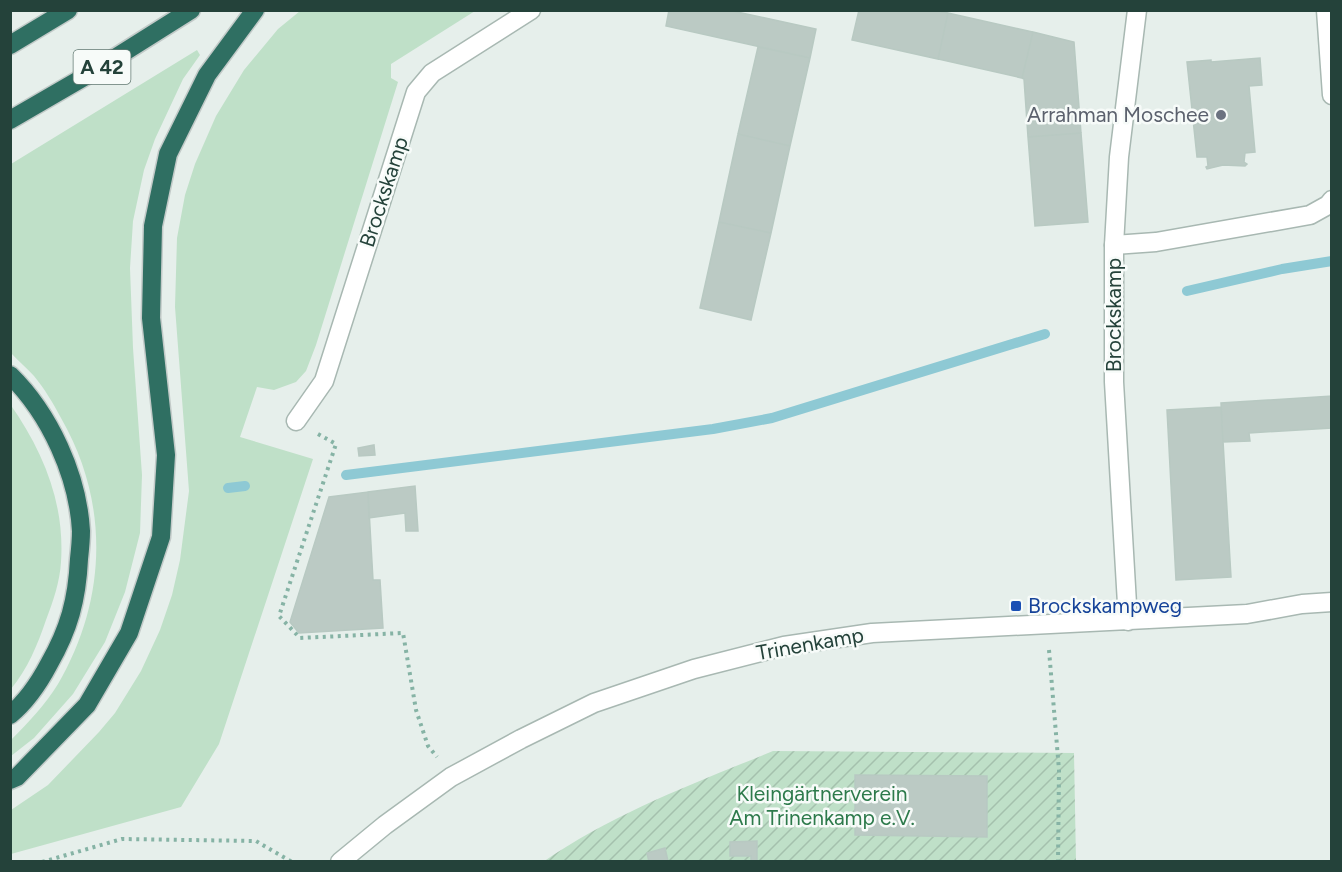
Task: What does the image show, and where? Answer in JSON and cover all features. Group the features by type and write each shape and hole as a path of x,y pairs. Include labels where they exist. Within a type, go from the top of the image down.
{"highway":[{"path":"42,26 60,10"},
{"path":"10,45 68,10"},
{"name":"A 42","path":"10,120 91,73 191,10"},
{"path":"10,780 16,777 87,705 129,633 161,537 166,455 150,318 153,226 168,154 207,75 255,10"},
{"path":"10,375 23,388 46,420 75,492 81,532 73,611 60,646 40,680 18,709 10,715"}],"street":[{"name":"Brockskamp","path":"296,421 324,381 416,92 432,73 531,10"},
{"name":"Brockskamp","path":"1128,621 1114,382 1114,245 1119,157 1137,10"},
{"path":"1326,10 1332,96"},
{"path":"1114,245 1156,242 1310,214 1328,205 1332,200"},
{"name":"Trinenkamp","path":"340,861 451,777 521,739 594,703 694,669 784,646 872,633 1247,614 1302,604 1332,602"}],"path":[{"path":"296,421 336,444 279,616 300,638 403,633 417,710 428,746 451,777"},
{"path":"1048,625 1059,770 1058,861"},
{"path":"42,861 122,839 256,841 292,861"}],"green space":[{"path":"300,11 475,11 391,64 391,78 398,82 306,371 296,382 274,390 257,387 240,437 313,459 219,744 181,807 11,854 11,810 48,785 115,713 141,671 160,630 172,595 180,560 189,491 175,307 177,238 185,195 195,164 216,116 244,70 278,29"},
{"path":"197,50 200,55 183,79 155,139 144,170 133,221 130,268 142,475 140,533 125,592 105,642 73,694 34,738 11,756 11,740 53,692 74,652 86,619 93,585 96,551 95,517 88,484 77,450 45,391 34,376 11,353 11,164"},
{"path":"10,404 42,459 55,498 61,540 58,584 51,606 32,656 11,689"},
{"name":"Kleingärtnerverein Am Trinenkamp e.V.","path":"773,751 1074,753 1076,861 1100,861 543,862 570,844 626,814"}],"building":[{"path":"669,10 728,10 816,29 810,58 666,26"},
{"path":"859,10 935,10 948,13 938,59 852,40"},
{"path":"948,13 1033,32 1022,78 938,59"},
{"path":"1033,32 1074,42 1081,133 1028,137 1024,79 1022,78"},
{"path":"758,47 810,58 790,146 738,134"},
{"path":"1260,58 1262,85 1249,86 1255,152 1245,153 1244,162 1247,164 1245,166 1223,165 1207,169 1207,157 1197,157 1187,62"},
{"path":"1081,133 1088,222 1035,226 1028,137"},
{"path":"738,134 790,146 771,233 719,222"},
{"path":"719,222 771,233 751,320 700,308"},
{"path":"1332,396 1332,428 1249,433 1250,441 1223,442 1221,403"},
{"path":"1221,407 1231,577 1176,580 1167,410"},
{"path":"374,445 375,455 359,456 358,448"},
{"path":"415,486 418,531 406,531 405,513 369,518 368,492"},
{"path":"368,492 373,580 380,580 383,628 299,633 290,622 329,497"},
{"path":"855,775 987,776 987,837 855,835"},
{"path":"757,841 757,862 751,862 751,856 730,856 730,842"},
{"path":"665,848 668,861 649,862 647,853"}],"waterway":[{"path":"1187,291 1282,269 1332,261"},
{"path":"346,475 713,429 772,418 1045,334"},
{"path":"228,488 245,486"}],"place":[{"name":"Arrahman Moschee","path":"1221,115"},
{"name":"Brockskampweg","path":"1016,606"}]}
